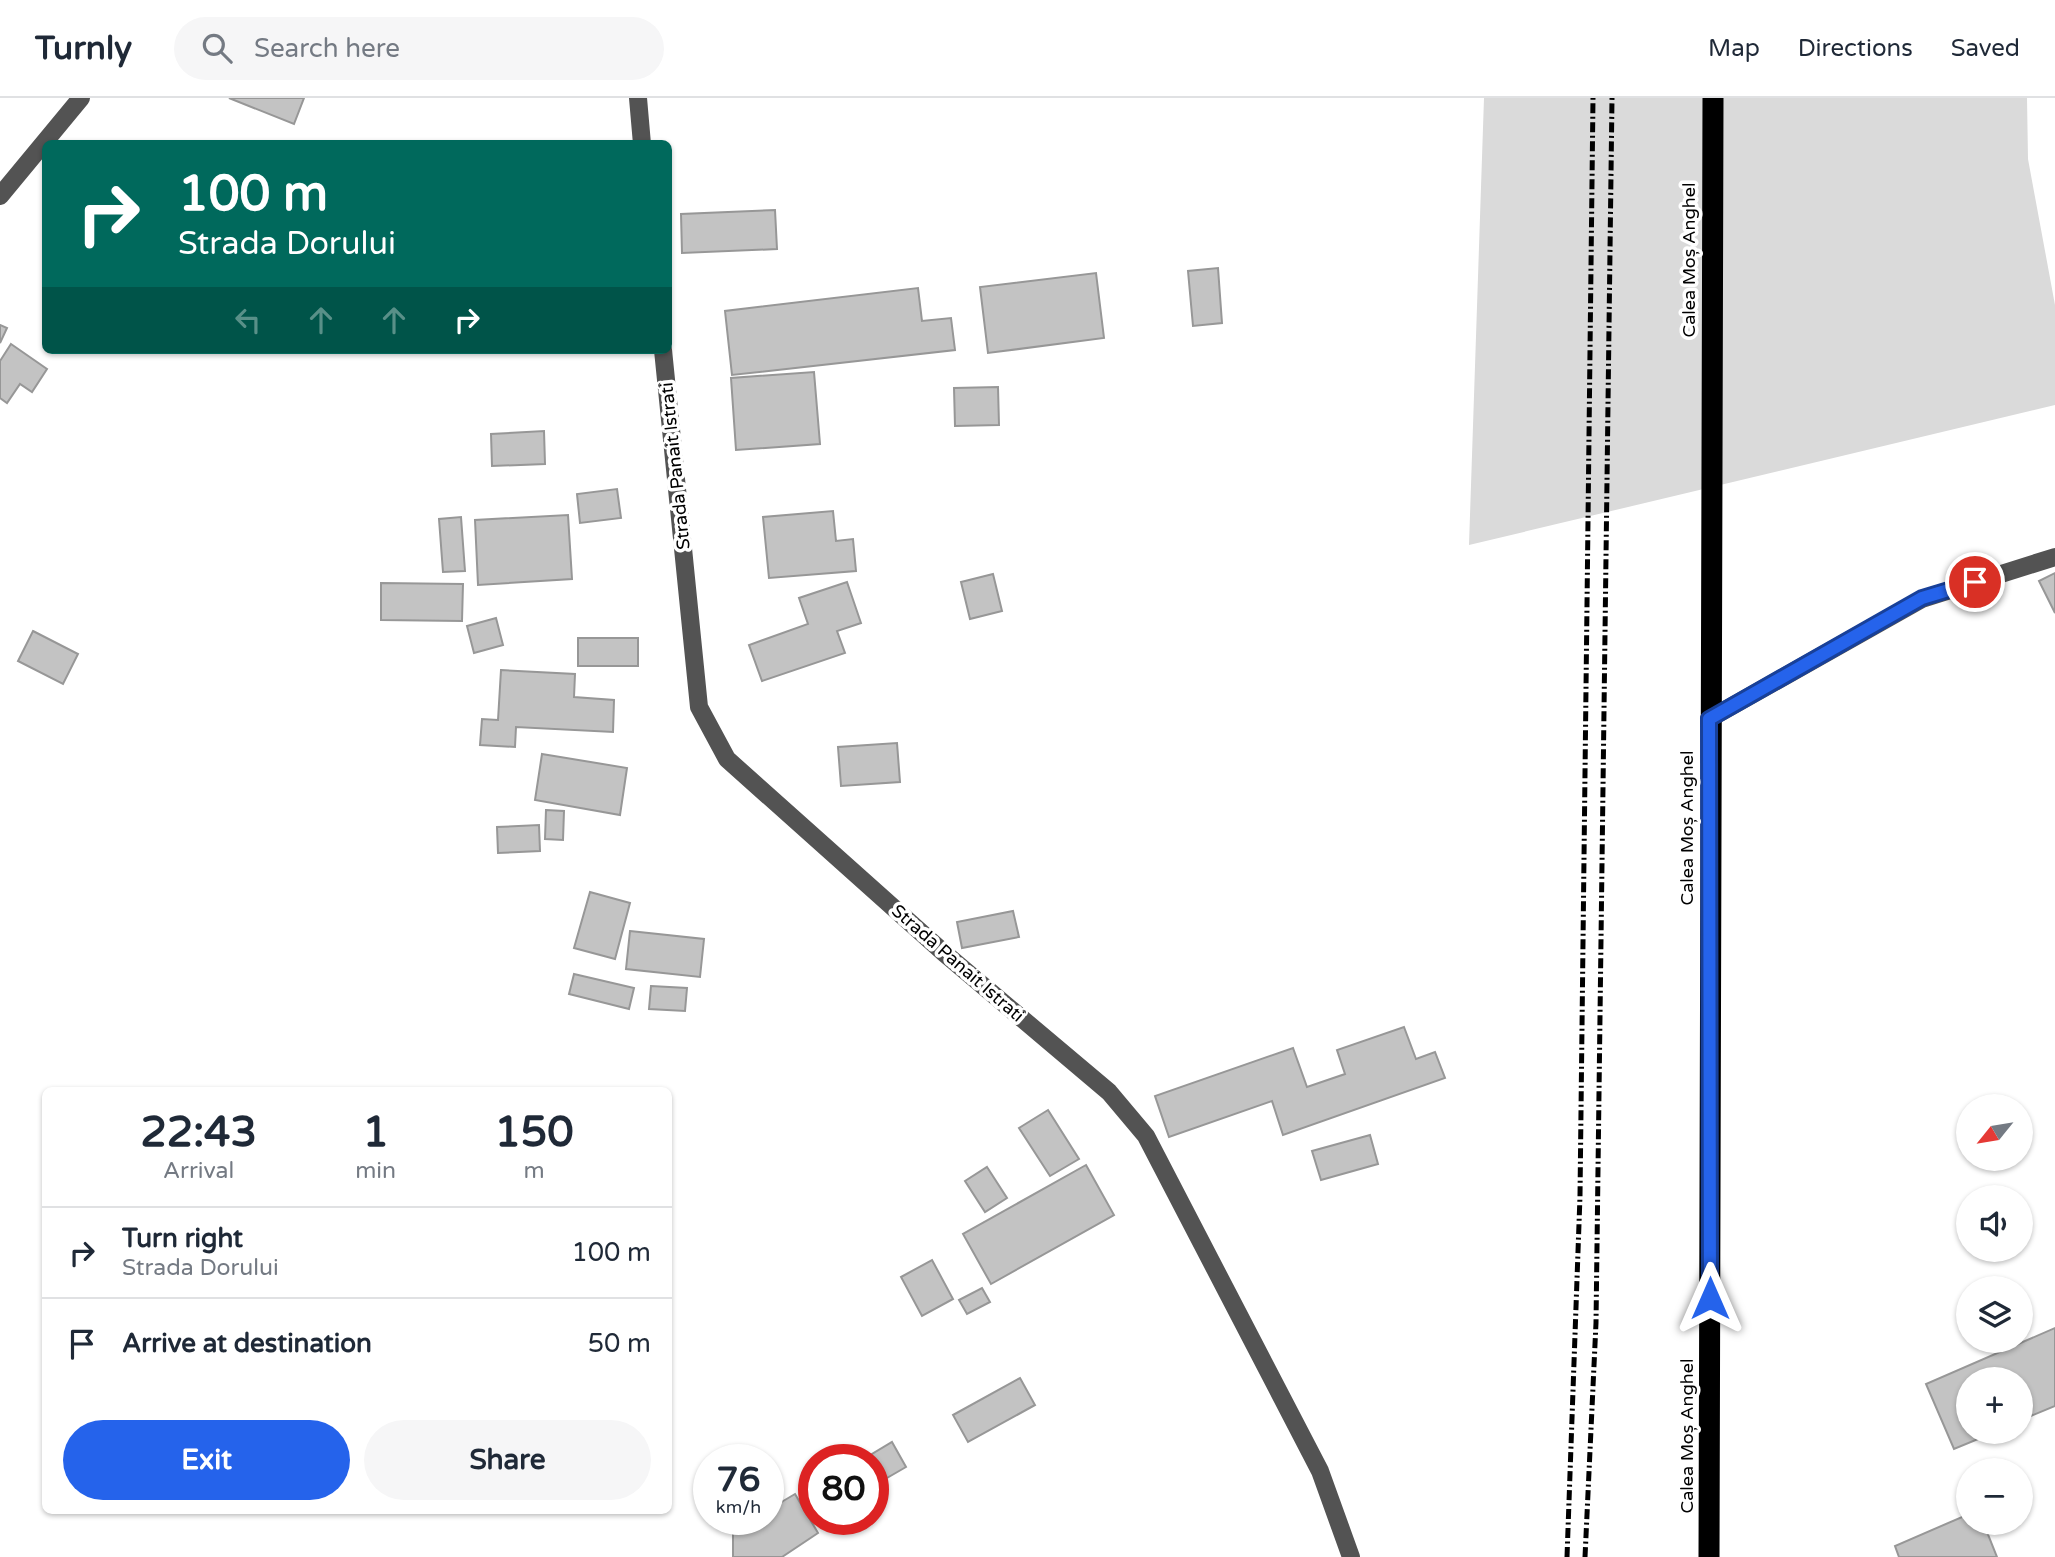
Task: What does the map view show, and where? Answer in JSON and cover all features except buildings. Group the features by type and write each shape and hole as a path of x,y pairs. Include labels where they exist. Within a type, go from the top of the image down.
{"highway":[{"name":"Calea Moș Anghel","path":"1709,1557 1709,719 1713,98"}],"street":[{"path":"46,140 81,98"},
{"path":"638,98 642,140"},
{"path":"0,196 42,145"},
{"name":"Strada Panait Istrati","path":"663,354 699,707 727,759 943,952 1109,1091 1146,1136 1320,1471 1351,1557"},
{"path":"1709,719 1922,598 2055,557"}],"shaded area":[{"path":"1484,98 2027,98 2028,159 2055,305 2055,405 1469,545"}],"railway":[{"path":"1567,1557 1580,1196 1593,98"},
{"path":"1585,1557 1596,1323 1612,98"}],"route":[{"path":"1710,1298 1709,719 1922,598 1975,582"}]}
